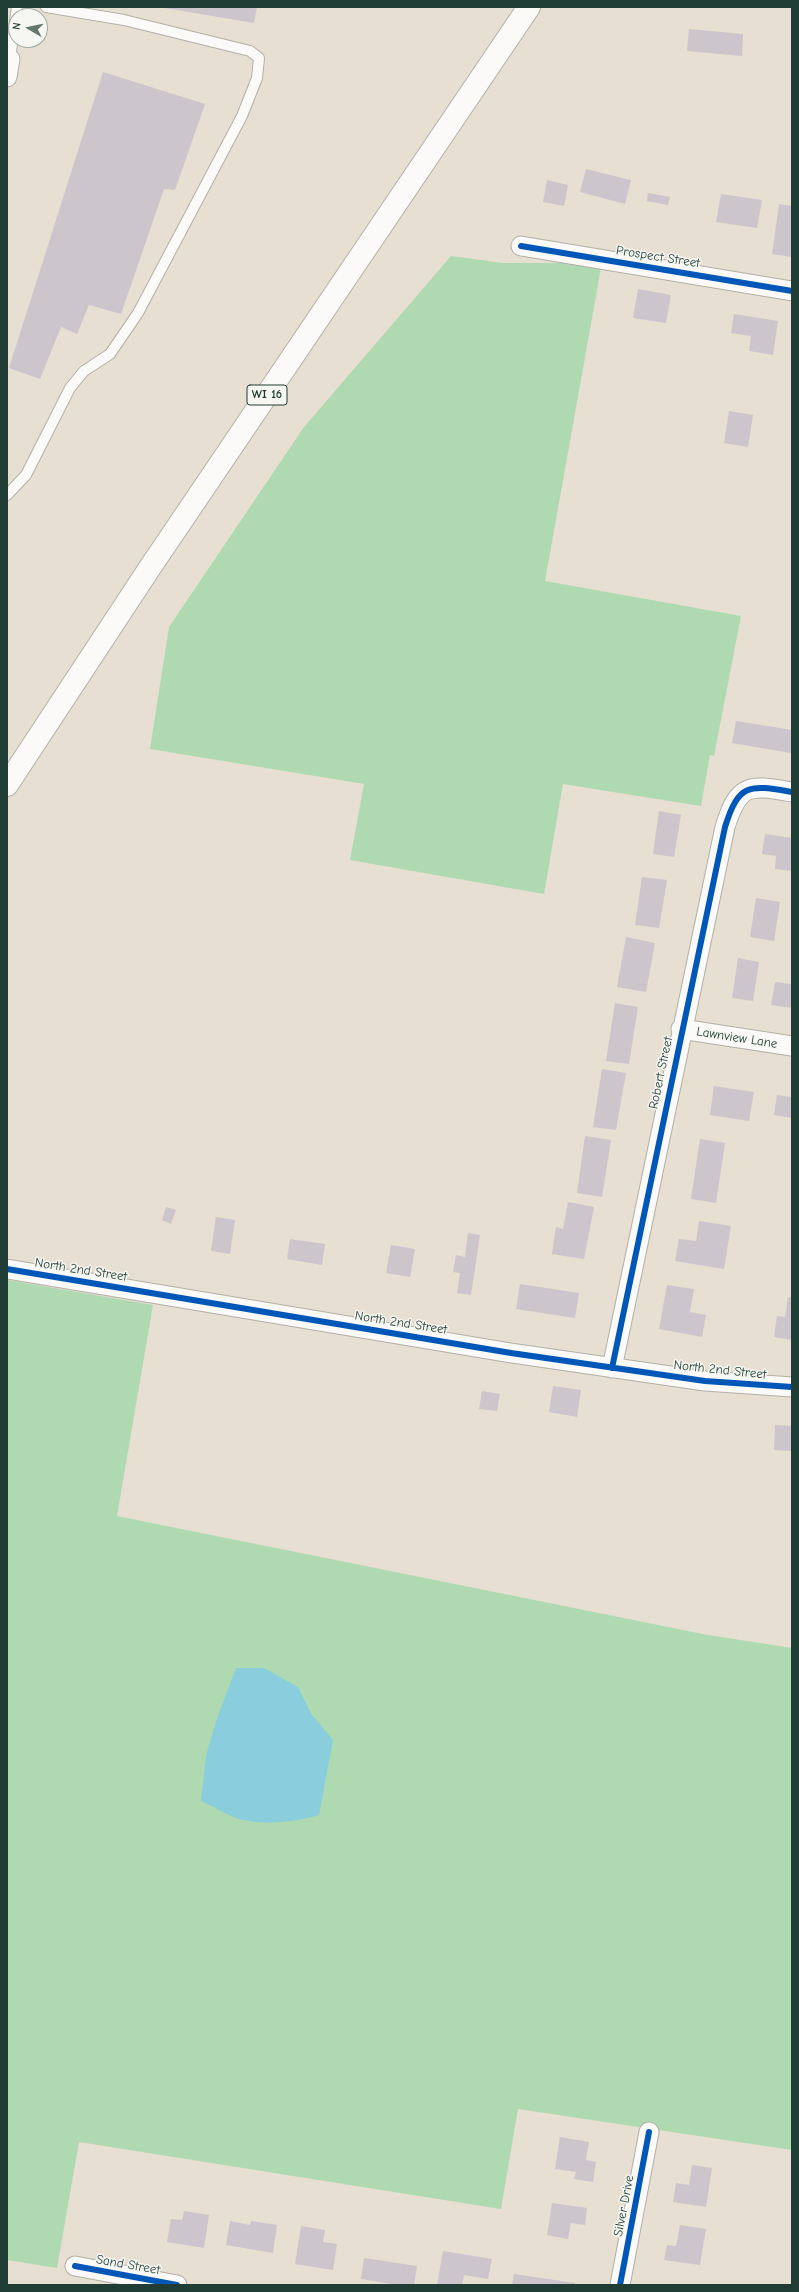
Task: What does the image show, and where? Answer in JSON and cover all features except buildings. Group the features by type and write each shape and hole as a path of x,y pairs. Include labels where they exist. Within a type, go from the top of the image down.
{"highway":[{"name":"WI 16","path":"7,785 154,562 529,7"}],"street":[{"name":"Prospect Street","path":"521,246 792,291"},
{"name":"Robert Street","path":"612,1368 681,1029 725,827 730,811 740,794 746,790 767,788 792,792"},
{"name":"Lawnview Lane","path":"681,1029 792,1046"},
{"name":"North 2nd Street","path":"7,1269 612,1368 706,1381 792,1386"},
{"name":"Silver Drive","path":"620,2285 649,2132"},
{"name":"Sand Street","path":"75,2266 177,2285"}],"lane":[{"path":"8,68 16,7"},
{"path":"7,495 26,475 70,388 84,371 110,354 138,312 242,116 257,78 259,58 250,51 124,20 46,7"}],"green space":[{"path":"451,256 503,263 573,263 601,268 545,581 741,616 714,756 710,755 701,806 563,784 544,894 350,860 364,784 150,749 169,627 304,427"},
{"path":"7,1280 153,1305 117,1516 708,1635 792,1648 792,2150 518,2109 501,2209 79,2142 57,2268 7,2260"}],"water":[{"path":"236,1668 264,1668 298,1687 312,1715 333,1740 319,1815 281,1822 252,1822 232,1817 201,1801 206,1756 216,1721"}],"cycle path":[{"path":"521,246 792,291"},
{"path":"612,1368 725,827 735,802 741,794 748,790 766,788 792,792"},
{"path":"7,1269 511,1353 705,1381 792,1387"},
{"path":"620,2285 649,2132"},
{"path":"75,2266 177,2285"}]}
